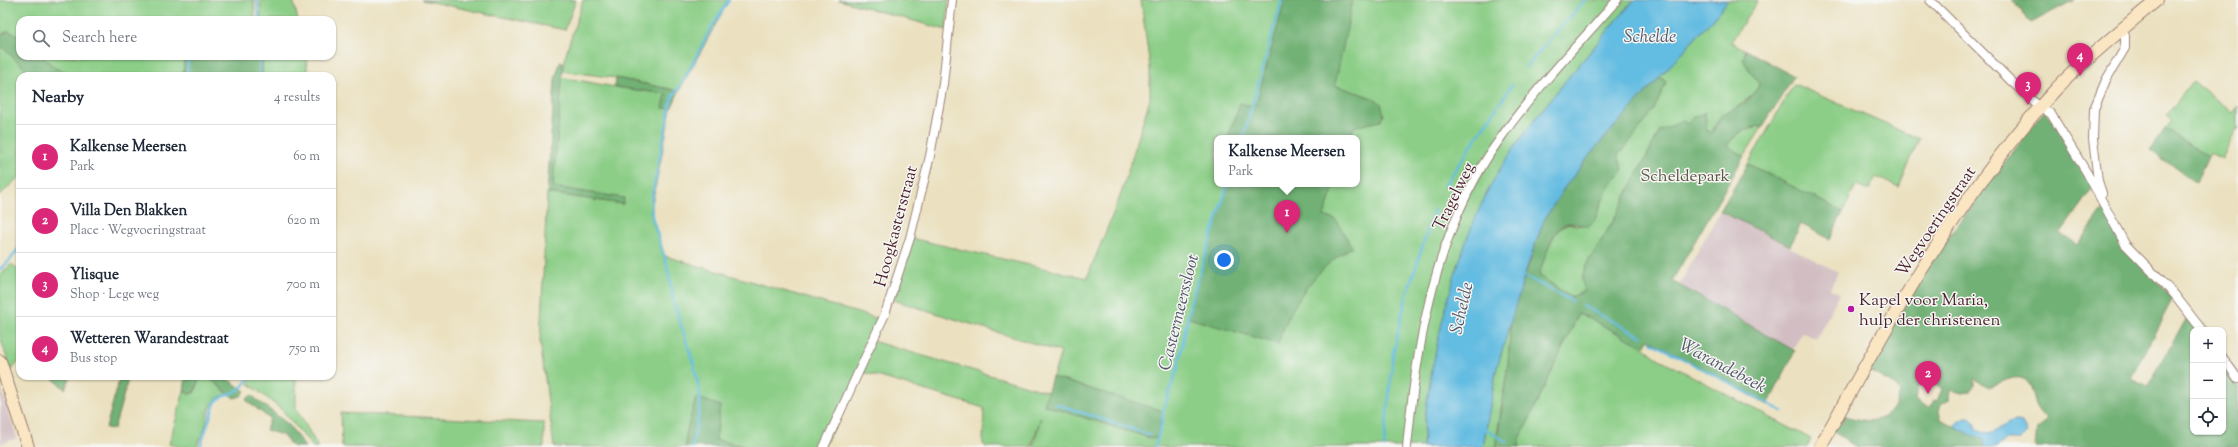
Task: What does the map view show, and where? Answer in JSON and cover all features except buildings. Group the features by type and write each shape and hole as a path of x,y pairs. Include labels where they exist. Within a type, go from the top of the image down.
{"main road":[{"name":"Wegvoeringstraat","path":"1820,447 1928,256 2026,124 2040,106 2059,86 2157,0"},
{"path":"0,360 28,447"}],"street":[{"name":"Hoogkasterstraat","path":"824,447 886,314 910,238 930,156 943,84 952,0"},
{"name":"Tragelweg","path":"1407,447 1416,368 1429,300 1452,226 1489,155 1519,112 1617,0"},
{"path":"1930,0 2010,80 2040,106 2052,114 2125,244 2174,294 2200,327"},
{"path":"2109,215 2098,181 2093,138 2094,109 2106,80 2125,48 2126,36 2122,30"},
{"path":"2226,362 2238,379"}],"shaded area":[{"path":"1720,211 1838,272 1830,289 1840,293 1816,339 1802,332 1793,350 1679,285"},
{"path":"0,384 17,438 0,444"}],"green space":[{"path":"0,0 254,0 255,16 16,16 16,34 8,31 3,34 0,31"},
{"path":"260,0 293,0 297,16 261,16"},
{"path":"422,0 576,0 565,30"},
{"path":"583,0 729,0 679,91 616,78 563,71 566,54"},
{"path":"839,0 949,0 946,30"},
{"path":"1141,0 1634,0 1565,81 1532,123 1502,166 1484,199 1462,258 1436,351 1431,375 1423,447 1033,447 1041,417 1031,447 986,447 983,444 984,408 860,371 824,447 748,447 716,440 720,406 686,434 686,447 554,447 540,341 547,193 623,204 624,198 553,187 561,77 615,87 666,94 664,108 671,109 652,204 652,219 665,256 882,320 872,341 1048,392 1061,352 890,299 910,238 1087,278 1121,194 1150,99 1150,68"},
{"path":"1285,0 1353,0 1335,85 1373,98 1381,103 1384,115 1381,121 1354,127 1351,135 1229,135 1240,103 1255,107"},
{"path":"1728,0 1758,0 1731,42 1746,50 1746,64 1759,84 1757,91 1731,112 1725,113 1715,124 1712,133 1705,129 1706,119 1695,116 1687,124 1660,131 1612,223 1585,267 1582,280 1584,292 1570,297 1539,275 1549,245 1557,232 1569,223 1577,226 1594,221 1608,188 1622,171 1618,155 1645,121 1662,92 1666,82 1660,77"},
{"path":"2012,0 2074,0 2031,23"},
{"path":"8,31 16,34 16,60 46,60 55,68 66,72 29,72 0,45 0,36"},
{"path":"0,45 29,72 16,72 16,180 0,195"},
{"name":"Scheldepark","path":"1746,50 1794,76 1763,126 1742,131 1730,140 1727,145 1744,156 1672,281 1795,351 1768,405 1648,339 1644,347 1579,313 1520,439 1519,447 1496,447 1508,364 1511,316 1544,220 1564,188 1598,145 1660,77 1666,82 1652,112 1618,155 1623,171 1608,188 1594,221 1589,227 1572,223 1564,224 1554,236 1550,244 1539,275 1570,297 1584,292 1582,280 1585,267 1612,223 1660,131 1682,120 1687,124 1695,116 1704,113 1706,119 1705,129 1712,133 1722,114 1733,110 1744,103 1757,89 1759,84 1743,60"},
{"path":"46,60 185,60 183,72 66,72 55,68"},
{"path":"185,60 262,60 262,72 183,72"},
{"path":"262,60 306,60 308,72 262,72"},
{"path":"560,62 563,63 563,71 553,187 624,198 623,204 547,193 555,80"},
{"path":"616,78 679,91 671,109 663,108 666,94 615,87"},
{"path":"2193,81 2233,113 2238,106 2238,130 2236,129 2222,159 2210,153 2208,157 2165,129 2172,121 2166,116"},
{"path":"1794,84 1919,139 1899,187 1876,177 1869,190 1856,185 1843,212 1748,164"},
{"path":"2044,111 2055,122 2093,187 2060,234 2078,245 2104,209 2124,248 2173,298 2131,378 2148,386 2188,316 2196,327 2190,327 2190,435 2226,435 2226,368 2238,383 2238,447 2035,447 2037,429 2048,420 2036,405 2028,382 2024,379 2013,378 1989,387 1974,379 1974,386 1969,392 1962,393 1950,390 1949,400 1941,405 1939,412 1941,419 1958,429 1983,438 1985,447 1856,447 1833,431 1845,416 1863,420 1879,419 1891,411 1900,393 1895,385 1867,370 1933,258","holes":["1922,381 1934,385 1934,383 1942,389 1937,401 1934,400 1930,408 1921,405 1915,400 1917,386 1919,387"]},
{"path":"1763,126 1744,156 1727,146 1734,137 1742,131"},
{"path":"2165,129 2208,157 2196,183 2150,150"},
{"path":"1748,164 1843,212 1830,239 1801,224 1790,246 1720,211"},
{"path":"1227,187 1334,187 1324,216 1336,220 1352,247 1327,266 1306,288 1297,301 1283,329 1278,344 1188,318 1191,301"},
{"path":"12,264 16,268 16,365 11,371 0,337 0,274"},
{"path":"1579,313 1639,343 1656,357 1811,439 1807,447 1519,447 1520,439"},
{"path":"1511,316 1508,364 1495,447 1483,447 1496,371"},
{"path":"1052,377 1163,411 1158,437 1153,439 1044,405"},
{"path":"55,380 69,380 65,389"},
{"path":"119,380 128,380 114,429 106,428"},
{"path":"185,380 199,380 194,393 189,394 184,391"},
{"path":"199,380 212,380 228,394 217,399 211,406 197,447 179,447 169,444 184,391 189,394 196,390"},
{"path":"212,380 229,380 245,391 241,396 234,398"},
{"path":"250,380 296,380 296,408 318,447 313,447 282,410 248,383"},
{"path":"251,395 289,425 305,447 293,447 282,435 266,430 270,419 246,400"},
{"path":"696,397 720,406 716,440 748,447 686,447 686,434"},
{"path":"341,413 544,423 544,447 342,447"}],"water":[{"name":"Schelde","path":"1634,0 1728,0 1719,12 1598,145 1564,188 1544,220 1527,267 1496,371 1483,447 1423,447 1431,378 1447,302 1458,264 1471,228 1486,195 1502,166 1532,123 1565,81"},
{"path":"1970,417 1974,421 1976,429 1983,432 1989,433 2010,422 2016,421 2022,422 2027,433 2020,440 2006,440 1997,447 1985,447 1983,438 1974,436 1956,428 1955,425 1960,420"}],"waterway":[{"path":"257,0 259,16"},
{"path":"692,447 700,407 700,394 694,365 674,303 667,265 652,217 651,201 672,97 682,84 711,28 729,0"},
{"name":"Castermeerssloot","path":"1244,135 1282,0"},
{"path":"1526,67 1585,0"},
{"path":"187,72 188,60"},
{"path":"259,60 260,72"},
{"path":"1444,186 1512,85"},
{"name":"Castermeerssloot","path":"1155,447 1162,423 1163,411 1178,367 1191,301 1227,187"},
{"path":"1384,447 1393,354 1407,294 1434,210"},
{"path":"0,269 11,259 16,252"},
{"name":"Warandebeek","path":"1521,274 1572,301"},
{"name":"Warandebeek","path":"1583,306 1641,336"},
{"name":"Warandebeek","path":"1651,342 1782,411"},
{"path":"200,447 215,403 219,399 236,392 245,384 247,380"},
{"path":"1056,404 1150,435"},
{"path":"1483,428 1507,442"}],"place":[{"name":"Wetteren Warandestraat","path":"2080,76"},
{"name":"Ylisque","path":"2028,105"},
{"name":"Kalkense Meersen","path":"1287,233"},
{"name":"Kapel voor Maria, hulp der christenen","path":"1851,309"},
{"name":"Villa Den Blakken","path":"1928,394"}]}
